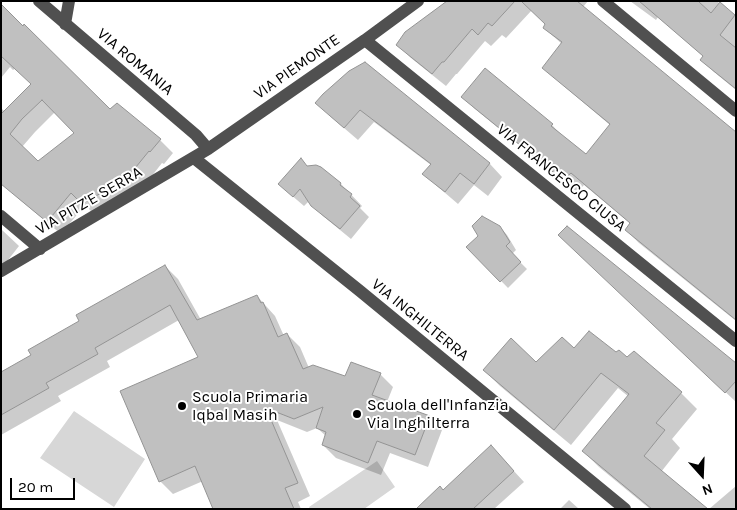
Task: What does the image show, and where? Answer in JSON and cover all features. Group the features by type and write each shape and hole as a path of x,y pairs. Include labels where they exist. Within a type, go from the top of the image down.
{"street":[{"name":"VIA ROMANIA","path":"39,1 196,135 208,149"},
{"path":"65,24 69,1"},
{"name":"VIA PIEMONTE","path":"194,158 365,40 418,1"},
{"path":"603,1 736,111"},
{"name":"VIA FRANCESCO CIUSA","path":"365,40 736,341"},
{"name":"VIA PITZ'E SERRA","path":"1,271 194,158"},
{"name":"VIA INGHILTERRA","path":"194,158 360,291 625,509"},
{"path":"1,216 40,249"}],"shaded area":[{"path":"74,411 145,459 114,507 40,458"},
{"path":"377,461 395,487 364,509 310,509 309,507"}],"building":[{"path":"447,1 515,1 492,26 488,23 478,35 472,29 432,74 396,45 405,32"},
{"path":"521,1 577,1 736,132 736,320 625,230 630,223 571,173 563,180 461,97 485,68 586,154 610,124 542,68 562,42 543,28 545,24"},
{"path":"639,1 698,1 711,13 720,2 735,15 720,35 736,48 736,89 700,60 703,56"},
{"path":"1,4 23,26 24,24 110,109 117,103 161,139 127,178 82,204 71,193 47,222 1,184 1,114 31,84 1,56","holes":["42,100 74,133 38,161 10,134 22,119"]},
{"path":"365,62 490,163 474,184 460,173 445,192 422,174 431,164 360,110 344,128 315,103 349,71"},
{"path":"301,158 307,166 316,165 321,167 341,183 340,185 352,194 350,197 360,206 340,229 311,206 300,189 293,197 278,184"},
{"path":"482,216 500,226 510,242 506,246 521,262 500,282 466,247 478,236 472,226"},
{"path":"567,226 736,363 736,381 725,393 558,235"},
{"path":"165,265 197,320 257,295 261,303 263,302 278,337 287,333 303,369 313,365 345,376 351,362 381,373 372,395 430,416 415,455 377,441 368,463 322,445 326,432 316,428 323,407 294,419 266,408 298,483 285,488 294,509 213,509 195,466 159,482 120,391 198,357 170,305 95,348 98,354 46,383 49,388 1,415 1,372 31,355 28,350 79,321 76,315"},
{"path":"589,331 616,352 619,350 627,357 634,351 682,392 656,423 665,430 644,456 708,509 652,509 582,451 629,394 601,373 554,430 483,370 511,338 536,362 562,337 574,348"},
{"path":"491,445 514,471 473,509 416,509 440,486 443,490"}],"place":[{"name":"Scuola Primaria Iqbal Masih","path":"182,406"},
{"name":"Scuola dell'Infanzia Via Inghilterra","path":"357,414"}]}
